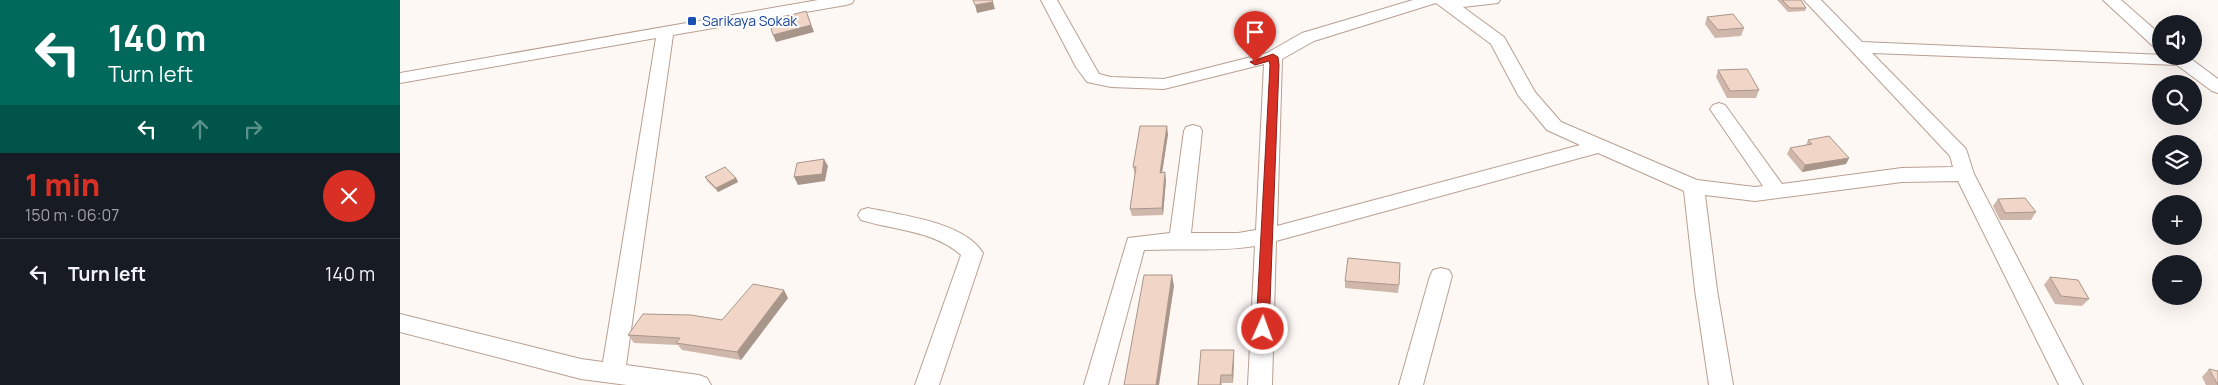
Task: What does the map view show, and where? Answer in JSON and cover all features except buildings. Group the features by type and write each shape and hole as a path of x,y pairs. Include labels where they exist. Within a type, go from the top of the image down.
{"street":[{"path":"400,78 846,0"},
{"path":"1049,0 1084,67 1093,78 1111,82 1164,84 1273,57 1308,37 1440,1 1492,0"},
{"path":"1812,0 1960,154 1964,174 2071,385"},
{"path":"2111,0 2152,36"},
{"path":"1440,1 1498,41 1527,95 1554,126 1694,187 1755,194 1902,175 1964,174"},
{"path":"613,373 665,32"},
{"path":"1859,47 2152,57"},
{"path":"1260,385 1273,57"},
{"path":"2188,65 2218,87"},
{"path":"1719,109 1777,192"},
{"path":"1180,240 1193,131"},
{"path":"1096,385 1135,243 1180,240 1238,241 1267,236 1599,146"},
{"path":"1694,187 1706,290 1721,385"},
{"path":"868,216 951,236 964,244 972,253 927,385"},
{"path":"1410,385 1441,276"},
{"path":"400,323 581,369 699,385"}],"place":[{"name":"Sarikaya Sokak","path":"692,21"}],"route":[{"path":"1255,62 1273,57 1274,65 1263,329"}]}
